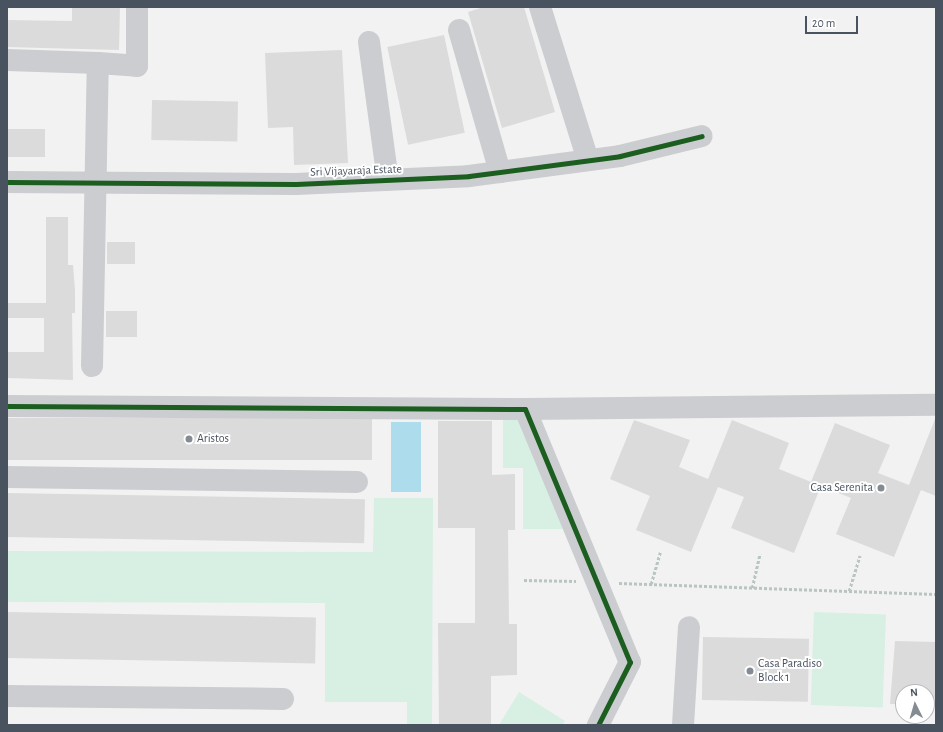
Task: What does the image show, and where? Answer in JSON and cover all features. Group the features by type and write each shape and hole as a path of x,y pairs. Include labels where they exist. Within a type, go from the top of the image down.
{"street":[{"path":"7,60 137,66 137,7"},
{"path":"540,7 588,160"},
{"path":"459,30 500,172"},
{"path":"369,42 388,180"},
{"path":"92,366 98,183 98,63"},
{"name":"Sri Vijayaraja Estate","path":"7,182 296,184 388,180 500,172 588,160 702,136"},
{"path":"7,406 525,409 936,405"},
{"path":"525,409 630,662 598,725"},
{"path":"7,477 357,482"},
{"path":"683,725 689,627"},
{"path":"7,696 283,699"}],"path":[{"path":"650,584 660,552"},
{"path":"752,588 760,554"},
{"path":"849,591 860,556"},
{"path":"524,580 936,594"}],"green space":[{"path":"503,416 521,416 563,529 523,529 523,468 503,468"},
{"path":"374,498 433,498 432,725 407,725 407,702 325,702 325,603 7,602 7,551 373,552"},
{"path":"814,612 886,615 883,707 811,705"},
{"path":"519,692 565,721 562,725 499,725"}],"water":[{"path":"391,422 421,422 421,492 391,492"}],"building":[{"path":"72,7 120,7 119,50 7,47 7,20 72,21"},
{"path":"484,7 524,7 555,112 502,128 468,12"},
{"path":"444,35 465,133 408,145 387,47"},
{"path":"342,50 348,163 294,165 293,127 268,128 265,53"},
{"path":"152,100 238,102 237,141 151,140"},
{"path":"7,129 45,129 45,157 7,157"},
{"path":"46,217 68,217 68,265 73,265 75,290 75,313 72,313 73,380 7,378 7,352 44,352 44,318 8,318 8,303 46,303"},
{"path":"107,242 135,242 135,264 107,264"},
{"path":"106,311 137,311 137,337 106,337"},
{"name":"Aristos","path":"7,418 372,418 372,460 7,460"},
{"path":"935,419 936,496 921,490 894,557 836,534 851,498 811,482 835,423 890,445 878,473 909,485"},
{"name":"Casa Serenita","path":"634,420 690,440 679,467 708,479 732,420 789,443 779,469 821,486 794,553 731,528 744,497 718,487 691,552 636,530 650,496 610,479"},
{"path":"438,421 492,421 492,475 515,474 515,530 508,530 509,624 517,624 517,675 491,676 491,725 439,725 438,623 475,623 475,528 438,528"},
{"path":"7,493 365,499 364,543 7,537"},
{"path":"7,612 316,617 315,663 7,658"},
{"name":"Casa Paradiso Block 1","path":"703,637 809,639 808,702 702,700"},
{"path":"895,641 936,642 936,705 935,684 895,684 895,704 890,704"}],"cycle path":[{"path":"7,182 296,184 469,176 620,156 702,136"},
{"path":"7,406 525,409 630,662 598,725"}],"place":[{"name":"Aristos","path":"189,439"},
{"name":"Casa Serenita","path":"881,488"},
{"name":"Casa Paradiso Block 1","path":"750,671"}]}
